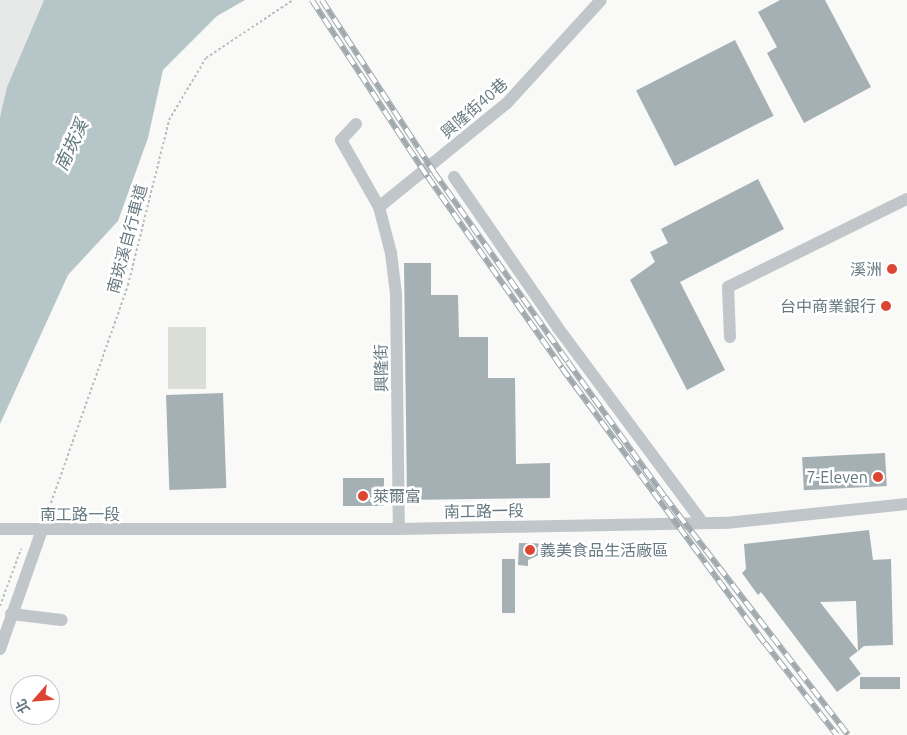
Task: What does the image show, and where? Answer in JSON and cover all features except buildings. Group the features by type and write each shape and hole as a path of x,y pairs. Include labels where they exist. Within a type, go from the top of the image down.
{"street":[{"name":"興隆街40巷","path":"379,207 507,104 601,0"},
{"name":"興隆街","path":"356,124 341,140 379,207 391,253 396,294 399,529"},
{"path":"454,177 558,328 702,523"},
{"path":"730,337 728,287 907,199"},
{"name":"南工路一段","path":"0,530 399,529 702,523 907,504"},
{"path":"0,649 37,530"},
{"path":"11,614 62,620"}],"path":[{"name":"南崁溪自行車道","path":"37,530 128,285 169,120 206,58 293,0"}],"shaded area":[{"path":"0,0 44,0 7,87 0,117"},
{"path":"168,327 206,327 206,389 168,389"}],"water":[{"name":"南崁溪","path":"44,0 245,0 217,16 163,70 148,138 118,221 68,275 0,424 0,117 7,87"}],"railway":[{"path":"312,0 428,177 562,368 765,643 837,735"},
{"path":"322,0 434,172 568,362 665,497 848,735"}],"place":[{"name":"溪洲","path":"892,269"},
{"name":"台中商業銀行","path":"886,306"},
{"name":"7-Eleven","path":"878,477"},
{"name":"萊爾富","path":"363,496"},
{"name":"義美食品生活廠區","path":"530,550"}]}
